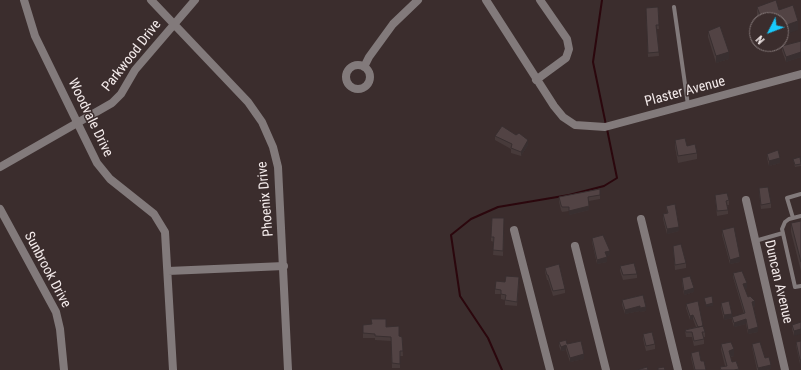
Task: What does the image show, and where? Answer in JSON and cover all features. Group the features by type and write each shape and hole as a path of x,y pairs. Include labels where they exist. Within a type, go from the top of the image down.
{"street":[{"name":"Woodvale Drive","path":"24,0 35,36 95,158 103,171 159,220 166,237 172,370"},
{"name":"Phoenix Drive","path":"151,0 253,108 268,135 275,152 278,167 284,266 288,370"},
{"name":"Parkwood Drive","path":"0,167 78,124 118,98 135,70 195,0"},
{"path":"364,67 369,56 393,24 418,0"},
{"path":"486,0 536,80 566,58 570,49 567,40 540,0"},
{"name":"Plaster Avenue","path":"536,80 563,118 575,125 605,127 801,74"},
{"name":"Duncan Avenue","path":"746,200 785,370"},
{"name":"Sunbrook Drive","path":"0,209 56,312 60,329 64,370"},
{"path":"641,219 678,370"},
{"path":"514,230 550,370"},
{"path":"575,246 606,370"},
{"path":"168,271 284,266"}],"lane":[{"path":"674,7 688,105"},
{"path":"793,218 787,198 801,194"},
{"path":"801,216 785,222 782,229 795,287 801,286"},
{"path":"755,241 783,233"}],"building":[{"path":"776,0 779,10 793,5 798,21 789,24 789,12 759,12 757,7"},
{"path":"658,7 659,25 656,25 659,52 648,53 646,8"},
{"path":"720,26 729,52 716,56 708,31"},
{"path":"801,41 801,52 786,57 784,52 789,52 789,44"},
{"path":"502,126 516,135 519,133 528,140 521,152 511,148 512,144 495,136"},
{"path":"685,138 687,146 695,144 697,153 678,156 675,140"},
{"path":"778,150 780,158 769,161 767,154"},
{"path":"800,157 801,164 795,165 793,159"},
{"path":"768,187 771,203 761,205 759,188"},
{"path":"600,189 600,195 588,197 589,206 569,211 569,207 562,207 561,205 559,197"},
{"path":"727,193 729,200 726,201 728,210 717,211 715,195"},
{"path":"675,204 679,227 667,229 663,214 668,213 666,206"},
{"path":"492,218 504,218 503,251 493,250 494,237 491,237"},
{"path":"801,221 801,262 791,223"},
{"path":"734,227 740,257 730,260 722,230"},
{"path":"603,235 610,251 605,252 607,257 597,260 592,238"},
{"path":"681,244 686,263 675,265 673,246"},
{"path":"634,263 637,274 623,275 620,266"},
{"path":"559,264 565,289 553,291 545,268"},
{"path":"742,271 747,283 743,284 748,297 750,296 755,301 752,302 758,327 748,330 746,319 734,323 732,317 745,313 733,273"},
{"path":"506,276 519,277 517,302 505,300 506,295 501,294 501,290 495,289 496,281 505,282"},
{"path":"690,276 694,288 684,291 682,278"},
{"path":"643,295 646,307 640,308 640,306 625,310 622,300"},
{"path":"712,296 713,303 706,305 704,298"},
{"path":"698,301 703,326 698,327 693,315 690,316 686,304"},
{"path":"729,301 732,314 724,315 721,303"},
{"path":"371,319 386,319 386,327 399,326 399,336 402,337 403,351 400,351 400,364 392,363 391,337 375,336 375,334 363,333 363,325 372,324"},
{"path":"801,322 801,329 794,331 792,325"},
{"path":"703,326 705,332 702,332 704,339 694,341 692,332 686,332 685,330"},
{"path":"652,332 655,344 646,346 643,334"},
{"path":"566,340 567,344 581,341 584,354 570,358 566,345 561,347 559,342"},
{"path":"801,341 801,359 800,360 796,342"},
{"path":"731,342 734,349 729,351 732,362 736,361 739,369 721,370 720,367 727,366 721,344"},
{"path":"760,342 765,358 769,357 771,365 758,368 752,344"},
{"path":"699,351 701,361 704,361 706,370 695,370 691,353"},
{"path":"647,367 648,370 637,370"},
{"path":"664,367 665,370 658,370 658,368"}],"waterway":[{"path":"602,0 593,62 606,125"},
{"path":"502,370 488,338 460,296 451,235 471,219 498,207 569,195 604,186 617,178 607,129"}]}
